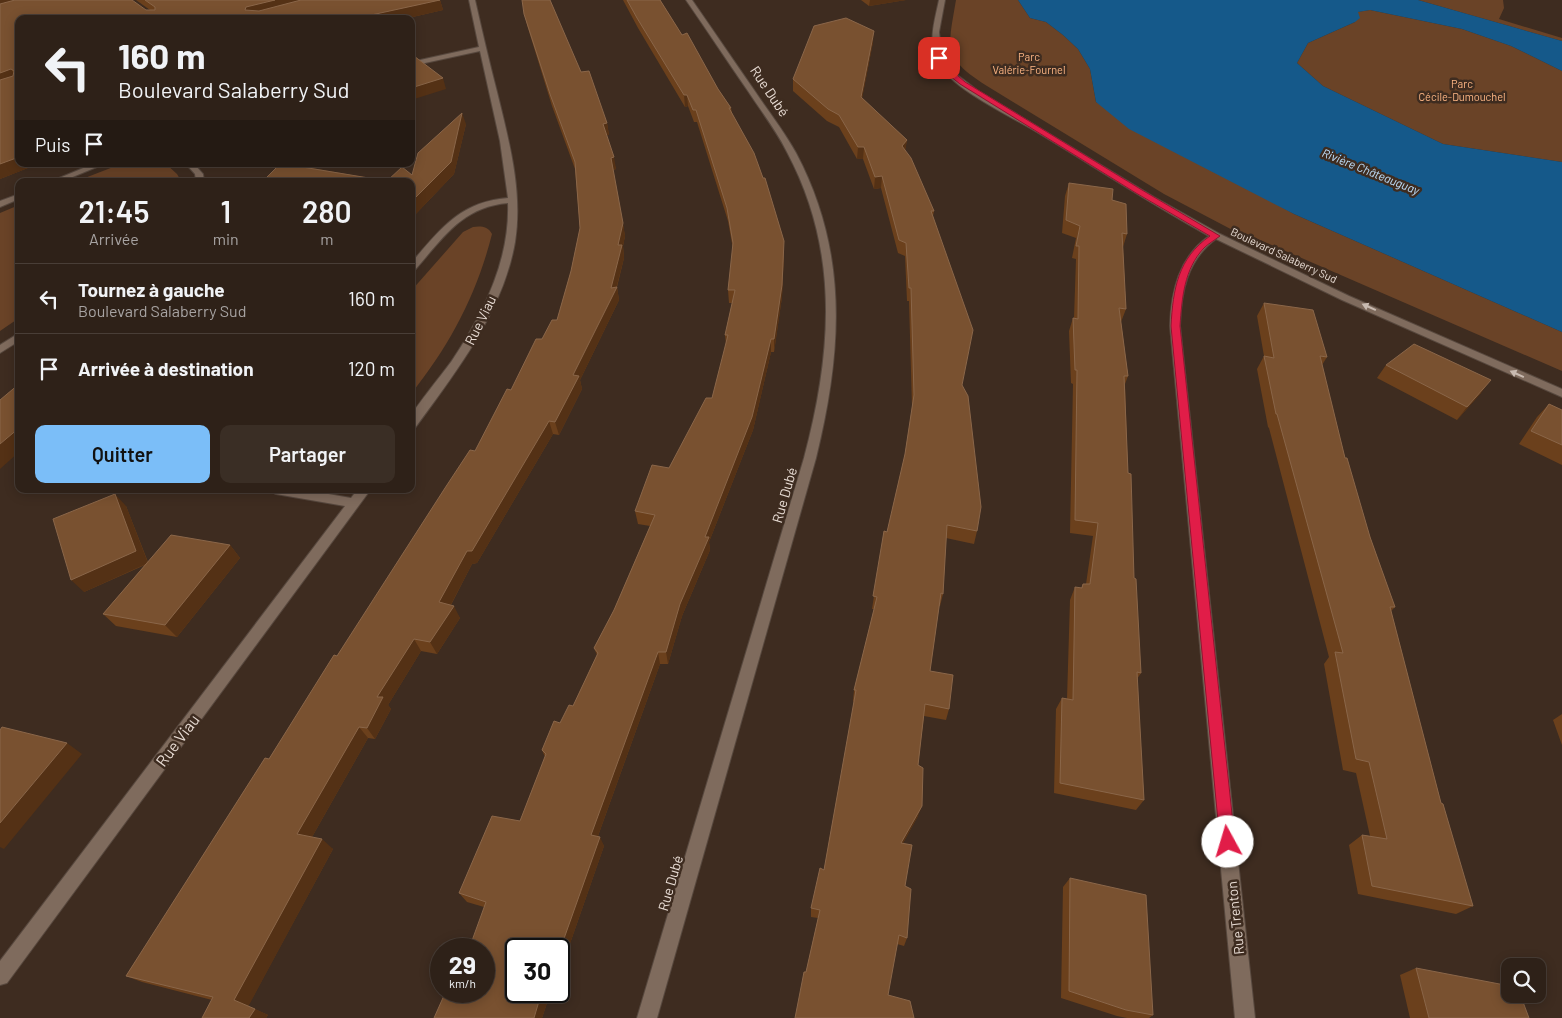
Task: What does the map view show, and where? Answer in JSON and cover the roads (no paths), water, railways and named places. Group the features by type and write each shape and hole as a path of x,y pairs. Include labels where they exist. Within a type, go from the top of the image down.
{"street":[{"name":"Rue Viau","path":"415,419 466,349 488,305 505,264 510,243 512,200 510,165 472,0"},
{"name":"Rue Dubé","path":"647,1018 810,458 828,373 831,338 830,285 825,241 816,206 804,177 778,129 689,0"},
{"name":"Boulevard Salaberry Sud","path":"942,0 936,45 939,58 953,76 1139,192 1216,236 1360,303 1562,393"},
{"path":"415,63 483,48"},
{"path":"64,178 92,167"},
{"path":"193,167 199,174 200,178"},
{"path":"0,204 15,198"},
{"path":"415,265 449,227 466,212 483,204 512,200"},
{"name":"Rue Trenton","path":"1216,236 1202,245 1188,262 1177,294 1175,326 1245,1018"},
{"path":"0,350 15,339"},
{"path":"298,493 354,503"},
{"name":"Rue Viau","path":"0,976 362,493"}],"water":[{"name":"Rivière Châteauguay","path":"1018,0 1418,0 1562,41 1562,71 1511,46 1462,29 1370,10 1358,12 1360,18 1355,22 1308,43 1297,63 1323,86 1443,144 1562,162 1562,332 1294,214 1129,129 1096,102 1090,69 1078,49 1046,22 1030,18"}],"park label":[{"name":"Parc Valérie-Fournel","path":"1029,62"},
{"name":"Parc Cécile-Dumouchel","path":"1462,89"}]}
